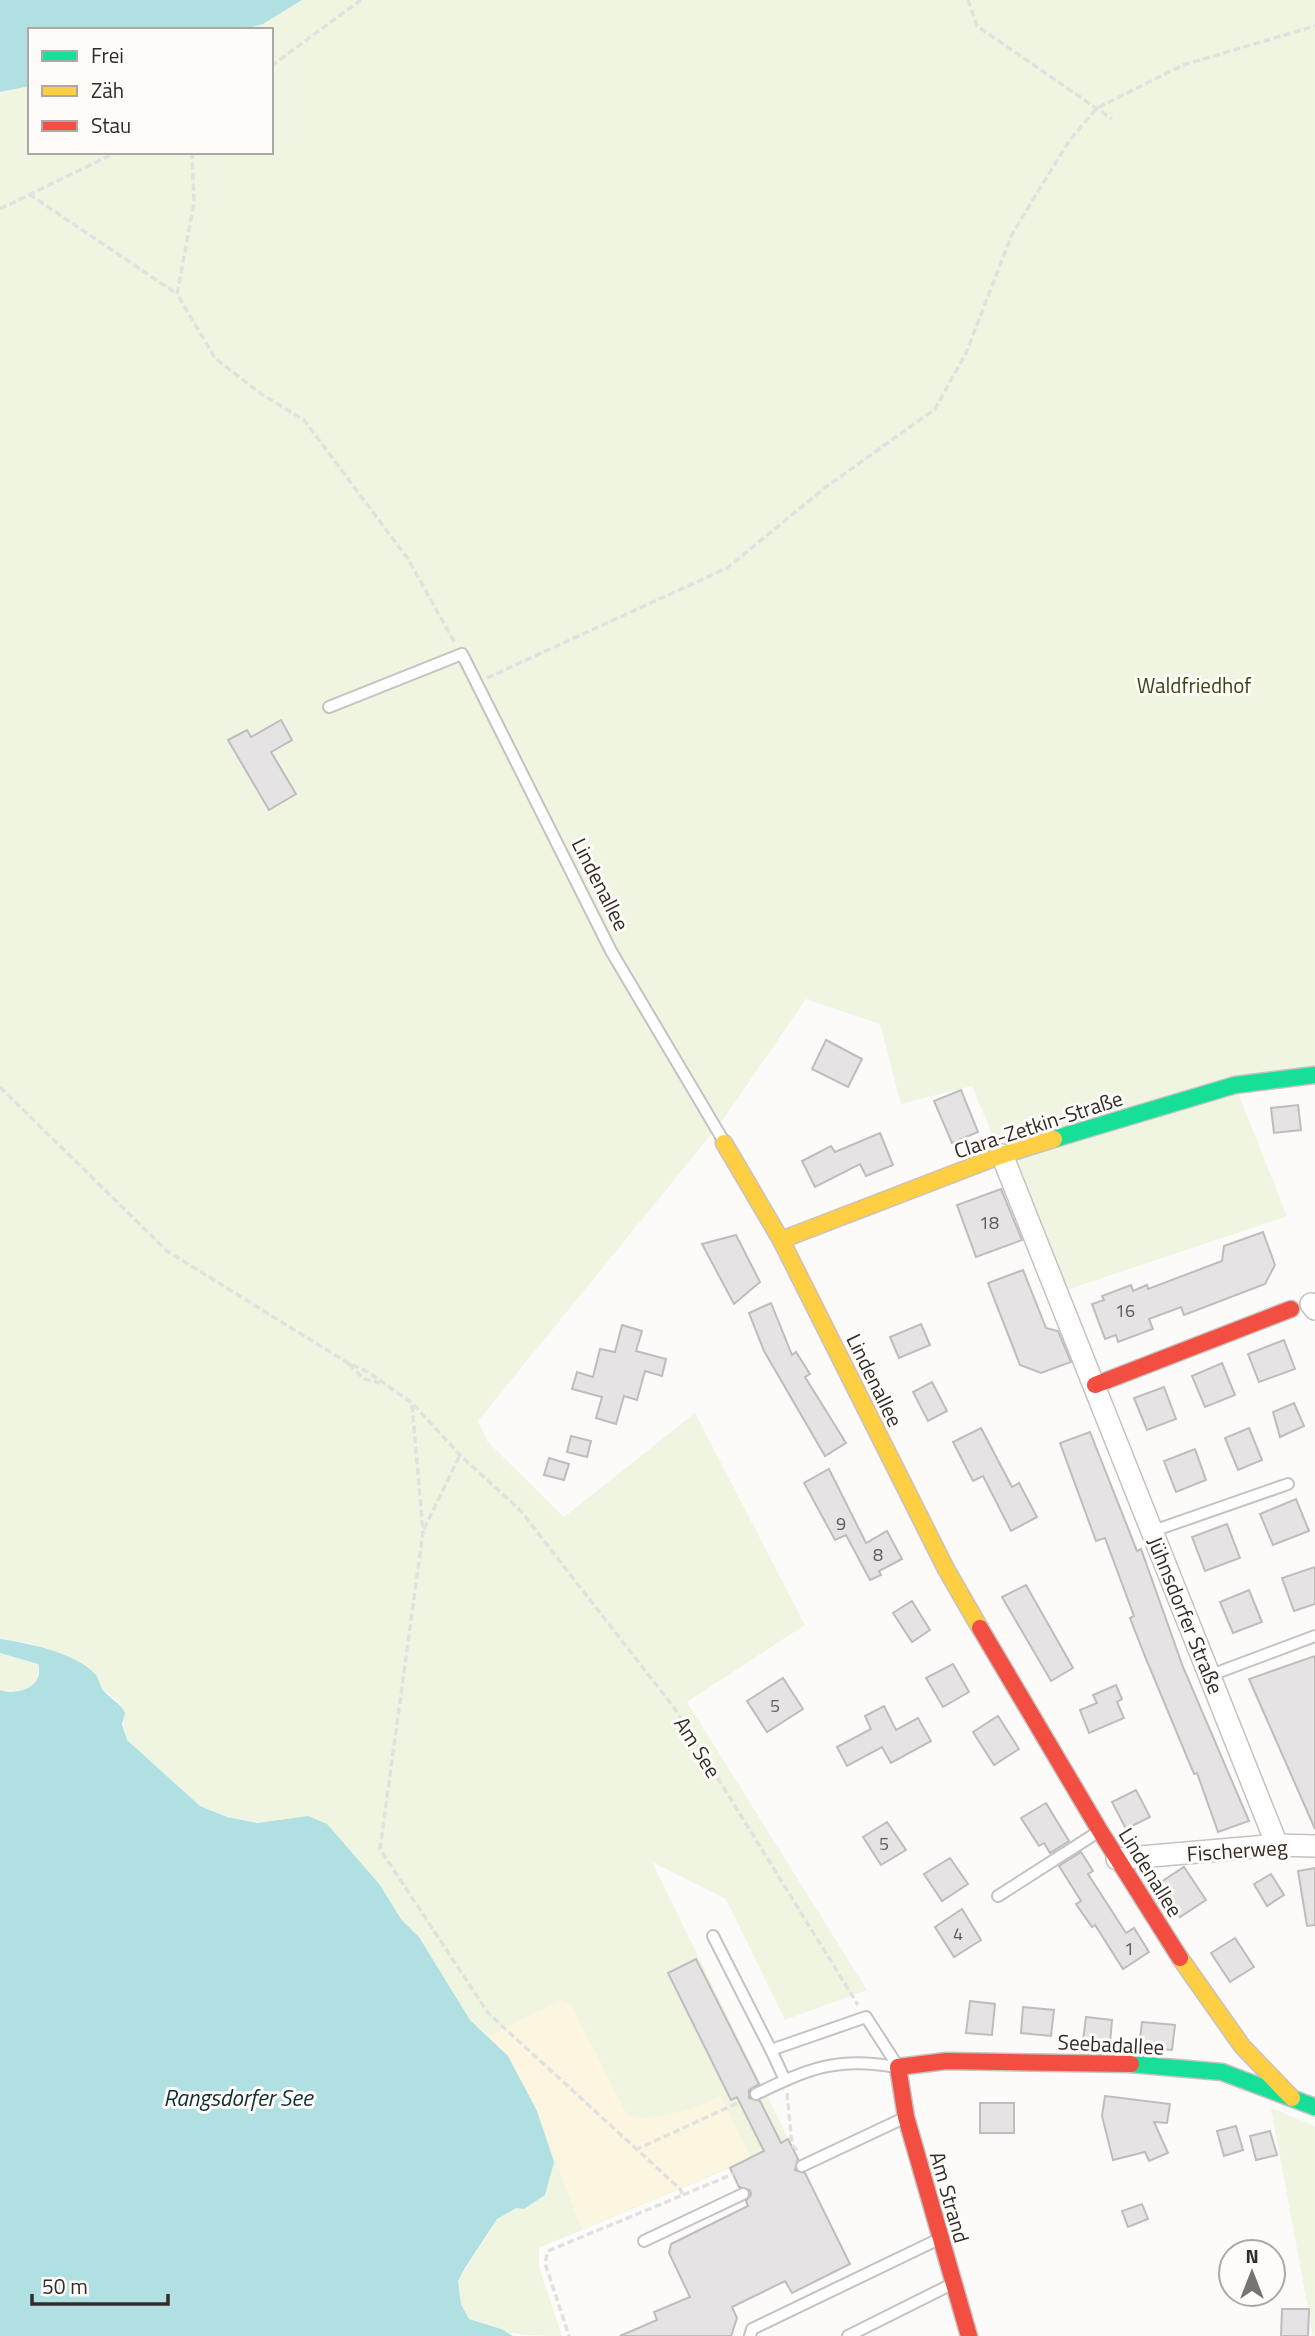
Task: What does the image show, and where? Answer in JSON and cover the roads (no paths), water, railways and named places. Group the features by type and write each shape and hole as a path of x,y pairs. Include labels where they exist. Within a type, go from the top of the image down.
{"street":[{"name":"Clara-Zetkin-Straße","path":"781,1240 1003,1155 1235,1085 1315,1075"},
{"name":"Lindenallee","path":"724,1143 781,1240 946,1570 1100,1831 1204,1996 1242,2046 1292,2098"},
{"name":"Jühnsdorfer Straße","path":"1003,1155 1277,1845"},
{"path":"1095,1385 1306,1307"},
{"name":"Fischerweg","path":"1117,1859 1277,1845 1315,1846"},
{"name":"Seebadallee","path":"898,2067 946,2061 1106,2062 1222,2072 1315,2108"},
{"name":"Am Strand","path":"898,2067 906,2117 969,2336"}],"lane":[{"name":"Lindenallee","path":"329,708 462,654 611,951 724,1143"},
{"path":"1153,1531 1288,1484"},
{"path":"1211,1675 1315,1636"},
{"path":"998,1896 1100,1831"},
{"path":"713,1936 785,2080"},
{"path":"771,2050 866,2017 898,2067"},
{"path":"756,2094 813,2067 842,2061 898,2067"},
{"path":"802,2166 906,2117"},
{"path":"644,2241 743,2194"},
{"path":"750,2336 752,2329 939,2238"},
{"path":"848,2336 953,2284"}],"water":[{"path":"0,0 302,0 263,24 248,28 28,28 28,86 0,92"},
{"name":"Rangsdorfer See","path":"0,1639 51,1650 88,1668 96,1675 103,1690 125,1713 122,1724 127,1740 200,1806 227,1817 257,1823 308,1816 327,1824 380,1885 401,1919 419,1937 470,2020 508,2056 537,2111 554,2162 545,2195 524,2209 516,2208 497,2219 458,2281 461,2304 469,2319 501,2329 513,2336 0,2336 0,1690 15,1692 28,1688 38,1679 39,1672 38,1664 0,1653"}],"park label":[{"name":"Waldfriedhof","path":"1194,685"}]}
